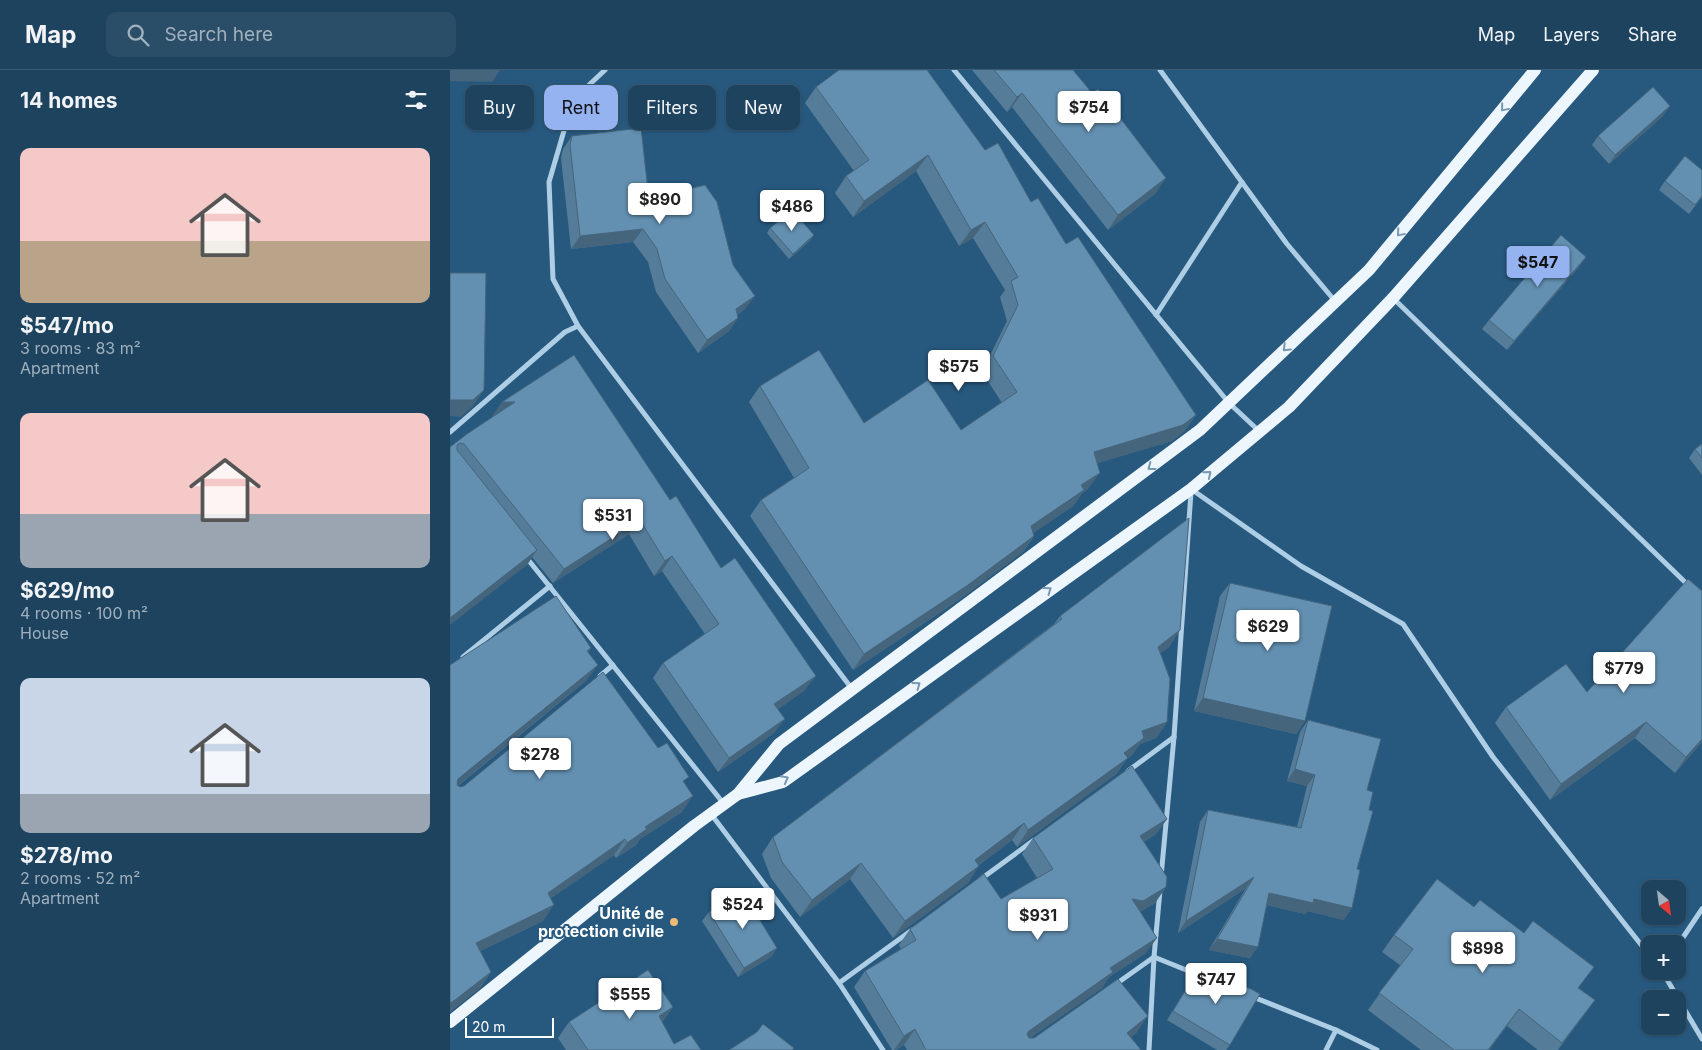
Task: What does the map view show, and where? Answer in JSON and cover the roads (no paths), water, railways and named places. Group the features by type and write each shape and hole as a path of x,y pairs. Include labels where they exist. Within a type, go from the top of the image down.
{"main road":[{"path":"450,1022 694,826 738,794 779,744 1192,436 1369,270 1535,70"},
{"path":"738,794 783,782 1191,489 1289,407 1393,298 1593,70"}],"street":[{"path":"605,70 573,100 549,182 553,279 578,326 853,689"},
{"path":"954,70 1229,403 1259,432"},
{"path":"1160,70 1287,244 1335,302"},
{"path":"1156,315 1242,182"},
{"path":"1393,298 1695,592"},
{"path":"450,432 565,332 578,326"},
{"path":"1150,1050 1154,957 1174,737 1191,489"},
{"path":"1191,489 1302,566 1403,624 1493,757 1641,945"},
{"path":"525,555 724,804"},
{"path":"458,662 550,586"},
{"path":"598,677 613,665"},
{"path":"1126,772 1174,737"},
{"path":"711,814 839,983 883,1050"},
{"path":"974,884 1038,837"},
{"path":"1685,935 1702,909"},
{"path":"839,983 919,925"},
{"path":"1154,957 1209,979"},
{"path":"1107,990 1154,957"},
{"path":"1667,980 1702,1039"},
{"path":"1245,994 1336,1030 1378,1050"},
{"path":"1326,1050 1336,1030"}],"place":[{"name":"Unité de protection civile","path":"674,922"}]}
